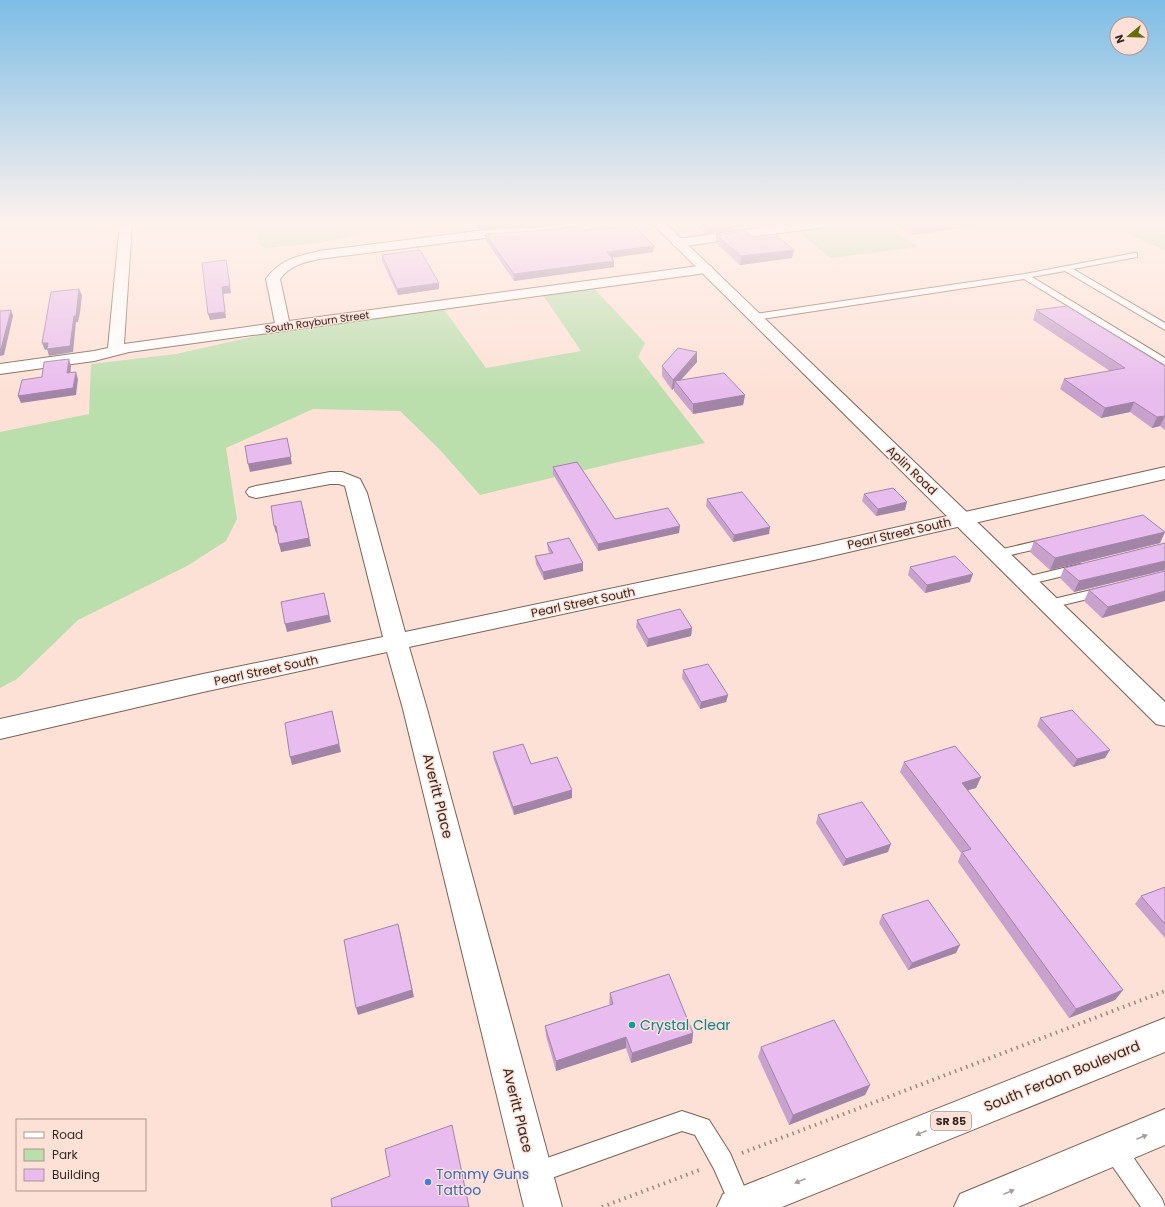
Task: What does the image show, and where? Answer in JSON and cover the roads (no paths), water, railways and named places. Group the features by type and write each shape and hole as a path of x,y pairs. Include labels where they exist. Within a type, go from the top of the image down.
{"street":[{"path":"116,350 121,279"},
{"path":"273,279 283,326"},
{"name":"South Rayburn Street","path":"0,369 94,356 116,350 283,326 629,279"},
{"name":"Aplin Road","path":"717,279 1165,717"},
{"name":"Pearl Street South","path":"0,729 396,642 814,553 1165,474"},
{"name":"Averitt Place","path":"256,492 330,478 342,478 353,483 357,493 380,585 416,709 543,1207"},
{"name":"South Ferdon Boulevard","path":"739,1206 1165,1035"},
{"path":"973,1207 1165,1127"}],"lane":[{"path":"755,317 1003,279"},
{"path":"1030,279 1165,362"},
{"path":"1085,279 1165,327"},
{"path":"998,554 1059,540"},
{"path":"1026,581 1095,564"},
{"path":"1050,604 1119,587"},
{"path":"534,1173 682,1121 702,1127 722,1161 739,1206"},
{"path":"1114,1149 1154,1207"}],"place":[{"name":"Crystal Clear","path":"632,1025"},
{"name":"Tommy Guns Tattoo","path":"428,1182"}]}
